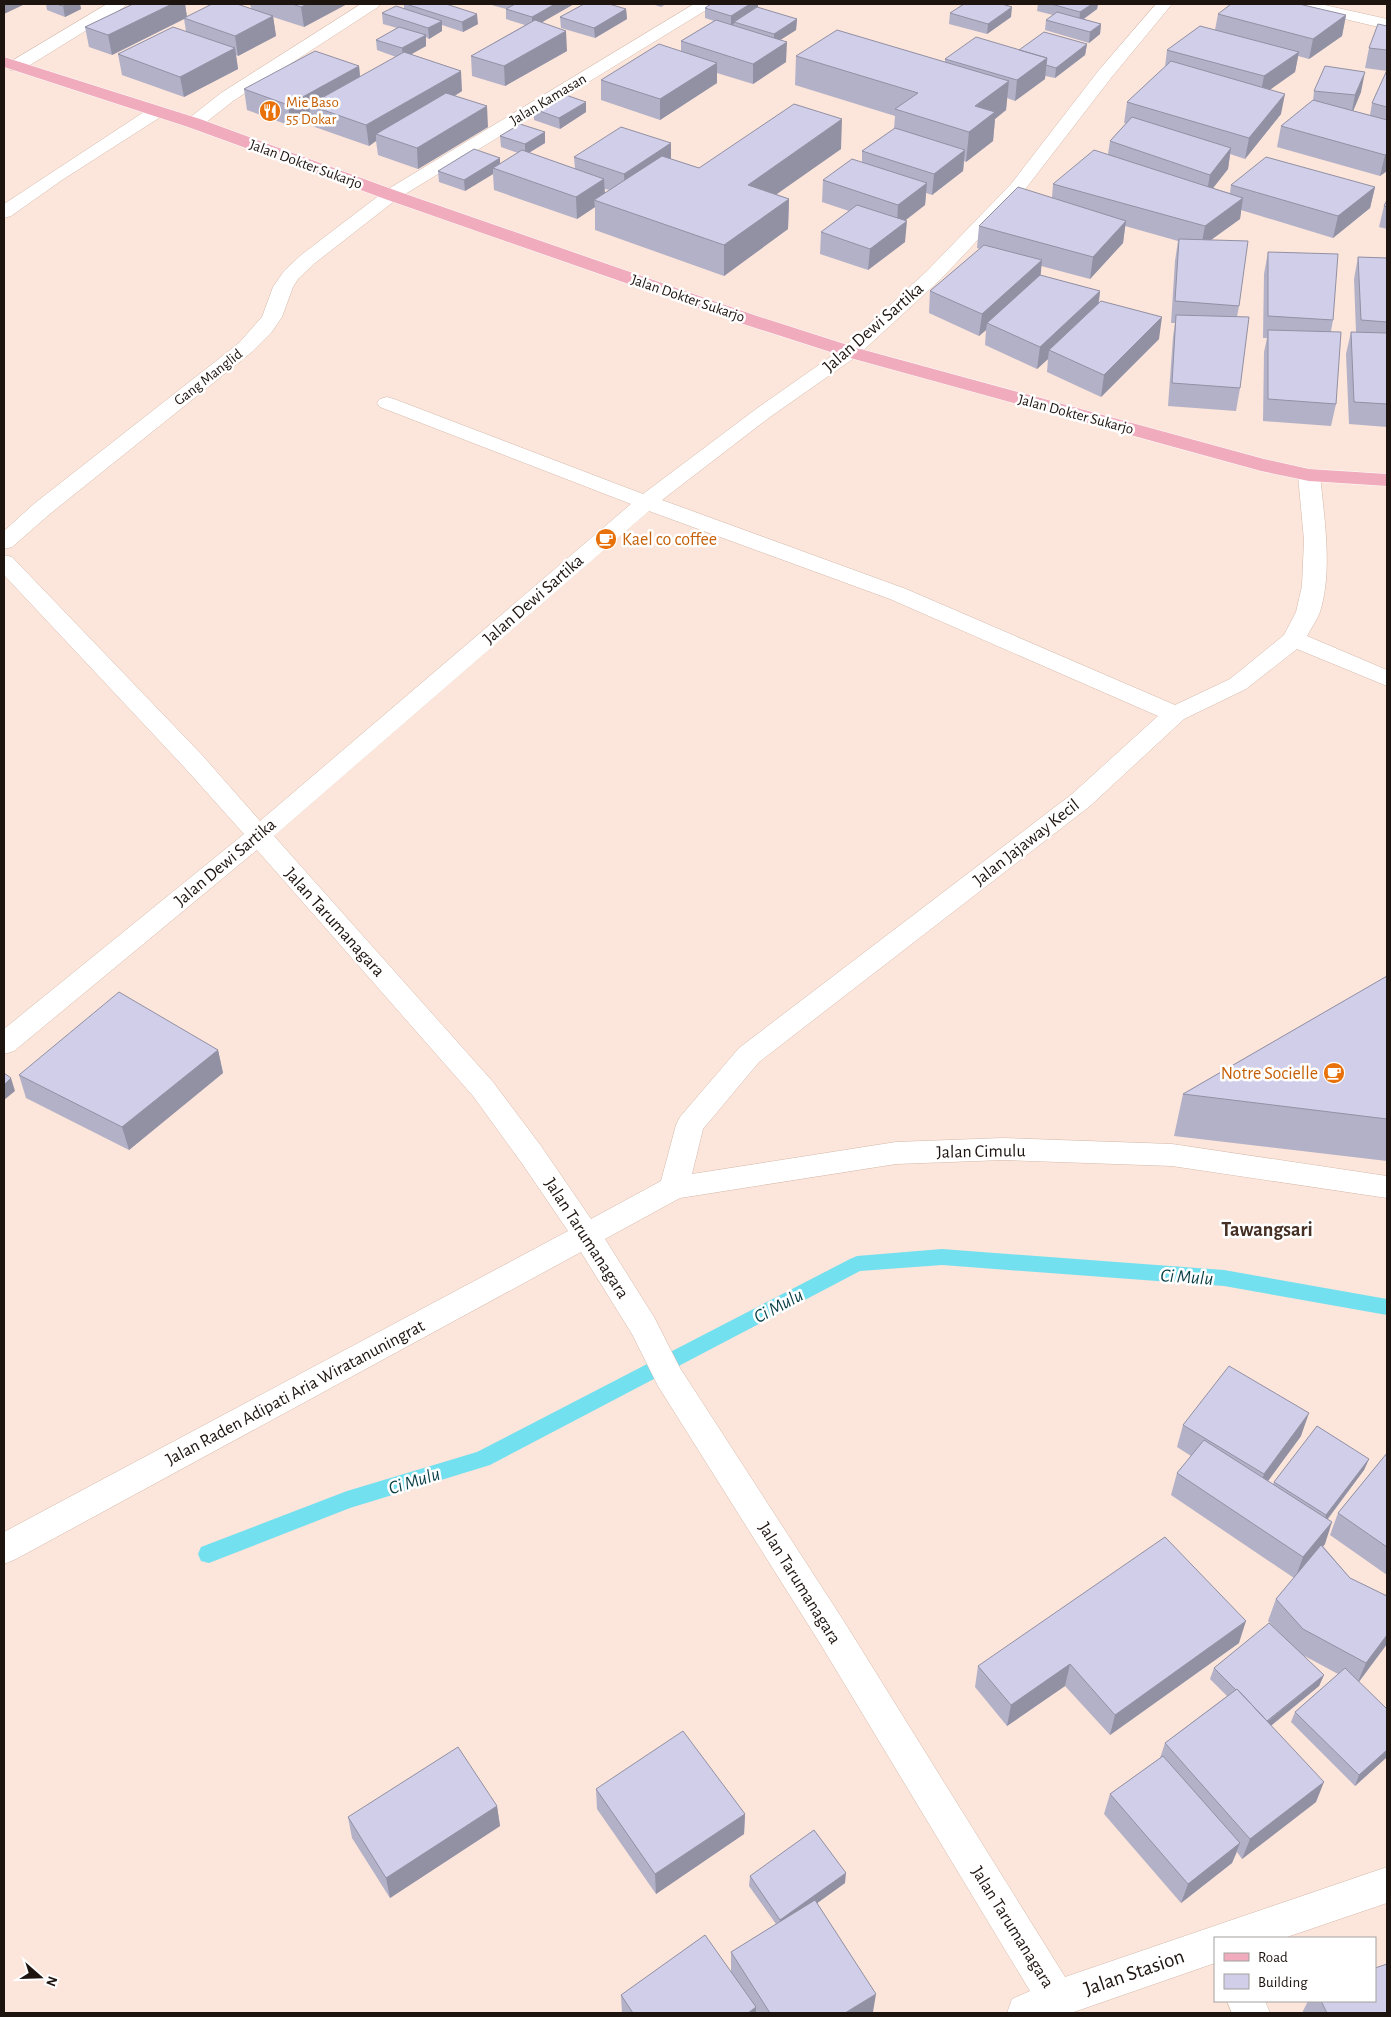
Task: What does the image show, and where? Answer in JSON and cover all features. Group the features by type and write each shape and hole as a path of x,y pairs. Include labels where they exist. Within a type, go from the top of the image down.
{"main road":[{"name":"Jalan Dokter Sukarjo","path":"10,64 194,123 391,195 741,317 850,352 1261,465 1309,475 1387,480"}],"street":[{"path":"10,64 118,4"},
{"path":"194,123 227,98 372,4"},
{"name":"Jalan Kamasan","path":"391,195 705,4"},
{"name":"Jalan Dewi Sartika","path":"4,1044 258,836 647,502 763,413 850,352 934,275 1018,188 1104,74 1164,4"},
{"path":"1300,4 1387,24"},
{"path":"4,212 156,112"},
{"name":"Gang Manglid","path":"4,542 43,508 246,347 264,329 272,317 283,288 291,275 308,259 391,195"},
{"path":"387,403 583,479 898,594 1175,714"},
{"name":"Jalan Jajaway Kecil","path":"674,1188 690,1125 749,1055 1081,800 1175,714 1238,684 1294,639 1308,612 1313,586 1315,540 1309,475"},
{"name":"Jalan Tarumanagara","path":"4,562 193,761 483,1089 531,1154 587,1236 643,1326 669,1377 833,1634 1042,2006"},
{"path":"1294,639 1387,679"},
{"name":"Jalan Cimulu","path":"587,1236 674,1188 896,1153 1003,1150 1172,1155 1387,1187"},
{"name":"Jalan Raden Adipati Aria Wiratanuningrat","path":"4,1548 587,1236"},
{"path":"1233,1937 1387,1884"},
{"name":"Jalan Stasion","path":"1042,2006 1214,1944"}],"building":[{"path":"133,4 172,4 108,35 85,27"},
{"path":"212,4 237,4 273,16 235,36 184,18"},
{"path":"292,4 307,4 301,7"},
{"path":"406,4 446,4 477,14 462,22"},
{"path":"515,4 555,4 532,17 506,9"},
{"path":"584,4 609,4 626,9 594,28 560,17"},
{"path":"711,4 750,4 731,16 705,8"},
{"path":"964,4 1002,4 1012,7 988,24 950,13"},
{"path":"1051,4 1092,4 1080,12"},
{"path":"1231,4 1299,4 1346,15 1313,39 1218,14"},
{"path":"396,6 442,21 428,28 382,13"},
{"path":"757,7 797,19 774,34 734,22"},
{"path":"1057,12 1101,24 1090,32 1046,20"},
{"path":"535,20 566,31 504,66 471,56"},
{"path":"716,20 787,42 753,64 681,41"},
{"path":"1378,24 1387,26 1387,50 1369,48"},
{"path":"1200,26 1299,52 1264,76 1167,50"},
{"path":"173,27 235,48 180,77 118,54"},
{"path":"399,27 426,35 402,48 376,40"},
{"path":"837,30 1009,81 975,106 995,112 969,132 895,109 918,93 796,56"},
{"path":"1044,32 1087,44 1056,68 1046,65 1047,58 1019,50"},
{"path":"976,37 1047,58 1017,80 945,59"},
{"path":"659,44 717,63 660,99 601,80"},
{"path":"315,51 359,66 288,105 244,89"},
{"path":"404,52 461,71 366,125 309,105"},
{"path":"1171,61 1285,94 1249,138 1127,102"},
{"path":"1325,66 1365,72 1355,95 1314,91"},
{"path":"1387,70 1387,107 1372,103"},
{"path":"446,93 487,106 417,148 376,134"},
{"path":"560,93 586,102 559,118 534,109"},
{"path":"1313,100 1387,120 1387,153 1385,155 1281,126"},
{"path":"794,104 842,119 748,185 789,199 724,245 594,200 662,156 699,168"},
{"path":"1132,117 1231,148 1210,175 1110,141"},
{"path":"520,124 545,132 525,144 500,136"},
{"path":"621,127 671,143 624,174 574,157"},
{"path":"895,128 965,150 934,174 862,151"},
{"path":"474,149 500,158 464,180 438,171"},
{"path":"522,150 604,179 576,197 493,168"},
{"path":"1094,150 1243,198 1205,226 1053,184"},
{"path":"1266,157 1375,187 1338,216 1231,185"},
{"path":"852,159 927,183 898,205 823,180"},
{"path":"1018,187 1126,221 1093,257 979,226"},
{"path":"857,205 907,221 870,249 821,232"},
{"path":"1179,239 1248,241 1239,306 1175,301"},
{"path":"984,245 1042,260 982,314 930,291"},
{"path":"1268,252 1338,254 1333,320 1268,316"},
{"path":"1358,257 1387,258 1387,322 1361,320"},
{"path":"1040,275 1100,291 1040,347 987,323"},
{"path":"1101,301 1162,317 1104,375 1049,350"},
{"path":"1176,315 1249,317 1240,388 1172,383"},
{"path":"1268,330 1341,332 1336,404 1268,399"},
{"path":"1351,332 1387,333 1387,404 1354,402"},
{"path":"1387,976 1387,1119 1183,1094"},
{"path":"119,992 218,1050 122,1127 19,1075"},
{"path":"4,1073 11,1078 4,1085"},
{"path":"1229,1366 1309,1413 1264,1474 1183,1425"},
{"path":"1317,1426 1369,1459 1326,1515 1274,1482"},
{"path":"1204,1440 1332,1522 1303,1557 1177,1473"},
{"path":"1387,1453 1387,1547 1338,1513"},
{"path":"1165,1537 1246,1621 1115,1715 1070,1664 1011,1705 978,1666"},
{"path":"1321,1545 1350,1578 1387,1596 1387,1635 1366,1663 1303,1629 1276,1599"},
{"path":"1269,1623 1324,1675 1267,1721 1214,1668"},
{"path":"1345,1668 1387,1709 1387,1750 1359,1775 1295,1712"},
{"path":"1237,1689 1324,1782 1250,1839 1165,1743"},
{"path":"683,1731 745,1814 655,1874 596,1789"},
{"path":"458,1747 497,1806 386,1878 348,1817"},
{"path":"1163,1756 1240,1843 1188,1884 1110,1794"},
{"path":"814,1830 846,1873 780,1920 750,1876"},
{"path":"815,1900 876,1994 845,2013 770,2013 731,1952"},
{"path":"705,1935 756,2007 748,2013 633,2013 621,1995"},
{"path":"1387,1964 1387,2013 1327,2013 1322,2002 1376,2002 1376,1968"}],"waterway":[{"name":"Ci Mulu","path":"209,1554 347,1500 483,1459 857,1264 942,1257 1224,1278 1387,1307"}],"place":[{"name":"Mie Baso 55 Dokar","path":"270,111"},
{"name":"Kael co coffee","path":"606,539"},
{"name":"Notre Socielle","path":"1334,1073"}],"district":[{"name":"Tawangsari","path":"1267,1229"}]}
